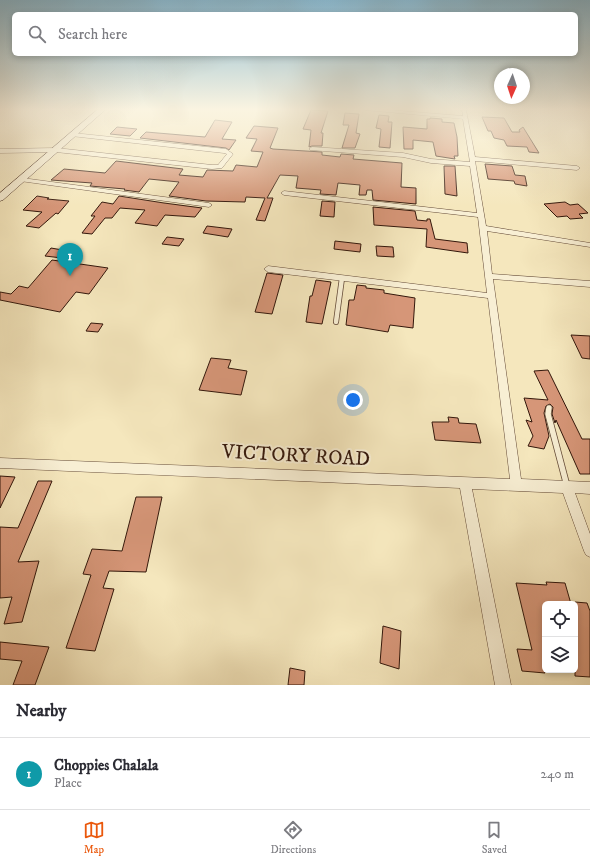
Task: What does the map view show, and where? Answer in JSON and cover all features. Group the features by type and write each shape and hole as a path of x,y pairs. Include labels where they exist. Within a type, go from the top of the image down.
{"street":[{"path":"0,198 66,142"},
{"path":"0,151 56,150 212,167 222,165 230,154 226,151 134,142"},
{"path":"470,142 483,228 516,485"},
{"path":"312,149 403,155 431,161 577,168"},
{"path":"22,180 209,205"},
{"path":"284,193 481,215"},
{"path":"483,228 590,245"},
{"path":"268,269 492,296"},
{"path":"489,276 590,284"},
{"name":"VICTORY ROAD","path":"0,463 590,488"},
{"path":"465,483 503,685"},
{"path":"567,487 590,551"}],"lane":[{"path":"336,322 342,278"},
{"path":"549,408 548,414 567,487"}],"building":[{"path":"174,142 235,142 229,150 226,148"},
{"path":"256,142 272,142 270,148 273,149 322,152 322,155 340,157 341,154 354,155 353,159 402,163 401,187 416,188 416,204 373,200 372,190 367,190 366,195 359,195 360,185 338,183 336,195 320,194 321,190 296,188 298,176 280,175 267,198 273,198 265,221 256,220 265,198 246,197 245,202 206,201 169,196 179,182 149,179 139,192 124,190 125,189 90,186 92,183 51,180 64,169 105,173 116,161 183,169 179,175 203,177 207,170 233,171 236,165 257,167 263,152 251,151"},
{"path":"310,142 322,142 322,146 309,147"},
{"path":"344,142 357,142 355,148 342,148"},
{"path":"380,142 390,142 390,148 379,147"},
{"path":"404,142 413,142 413,149 404,149"},
{"path":"433,142 457,142 458,156 454,156 455,159 436,156"},
{"path":"505,142 532,142 539,153 529,152 527,147 507,146"},
{"path":"485,164 512,166 515,175 525,176 527,186 515,184 514,181 488,179"},
{"path":"444,166 455,166 457,196 445,194"},
{"path":"37,196 49,198 47,199 69,201 58,214 56,213 39,228 26,226 42,212 23,210"},
{"path":"119,196 202,208 195,217 165,215 157,226 135,223 145,210 120,208 112,218 105,218 92,234 82,233 95,216 91,216 102,202 113,204"},
{"path":"322,201 335,202 334,217 320,216"},
{"path":"565,202 570,205 578,204 588,213 579,214 583,218 570,219 567,216 557,217 544,204"},
{"path":"373,207 415,211 417,220 427,221 427,219 430,219 435,239 467,243 468,253 426,247 427,229 374,225"},
{"path":"207,226 232,229 228,237 203,233"},
{"path":"167,237 184,239 179,246 162,244"},
{"path":"335,241 361,244 360,252 334,249"},
{"path":"376,246 393,247 394,257 377,256"},
{"path":"51,248 68,251 62,258 45,256"},
{"path":"52,260 108,268 89,294 76,292 60,312 0,300 0,292 11,294 19,286 28,288"},
{"path":"267,273 283,275 272,314 255,312"},
{"path":"316,280 331,282 322,324 306,322 310,296 312,296"},
{"path":"357,285 366,286 366,288 384,290 384,293 415,298 413,328 390,325 388,332 346,325 349,300 354,300"},
{"path":"91,323 103,324 98,332 86,331"},
{"path":"571,335 590,336 590,359 582,358"},
{"path":"211,358 231,360 228,368 247,371 241,395 199,390"},
{"path":"548,370 582,439 590,439 590,474 580,474 556,420 555,423 552,414 553,407 550,404 546,406 544,413 549,436 544,449 528,446 533,436 526,420 532,422 524,398 548,400 534,371"},
{"path":"448,417 458,418 459,423 476,424 481,443 435,440 432,422 449,422"},
{"path":"0,476 15,477 0,508"},
{"path":"38,481 52,481 18,562 39,561 22,622 4,624 12,597 0,598 0,527 18,528"},
{"path":"136,497 162,497 146,572 109,571 103,588 114,589 95,651 66,648 91,575 83,574 92,549 122,551"},
{"path":"546,582 565,583 570,601 542,601 542,673 522,671 517,649 532,650 516,583 547,585"},
{"path":"578,602 587,603 590,611 590,677 575,676 575,673 578,673"},
{"path":"383,626 401,631 399,669 380,663"},
{"path":"0,642 49,647 35,685 13,685 22,661 0,659"},
{"path":"290,668 305,671 304,685 288,685"}],"place":[{"name":"Choppies Chalala","path":"70,276"}]}
